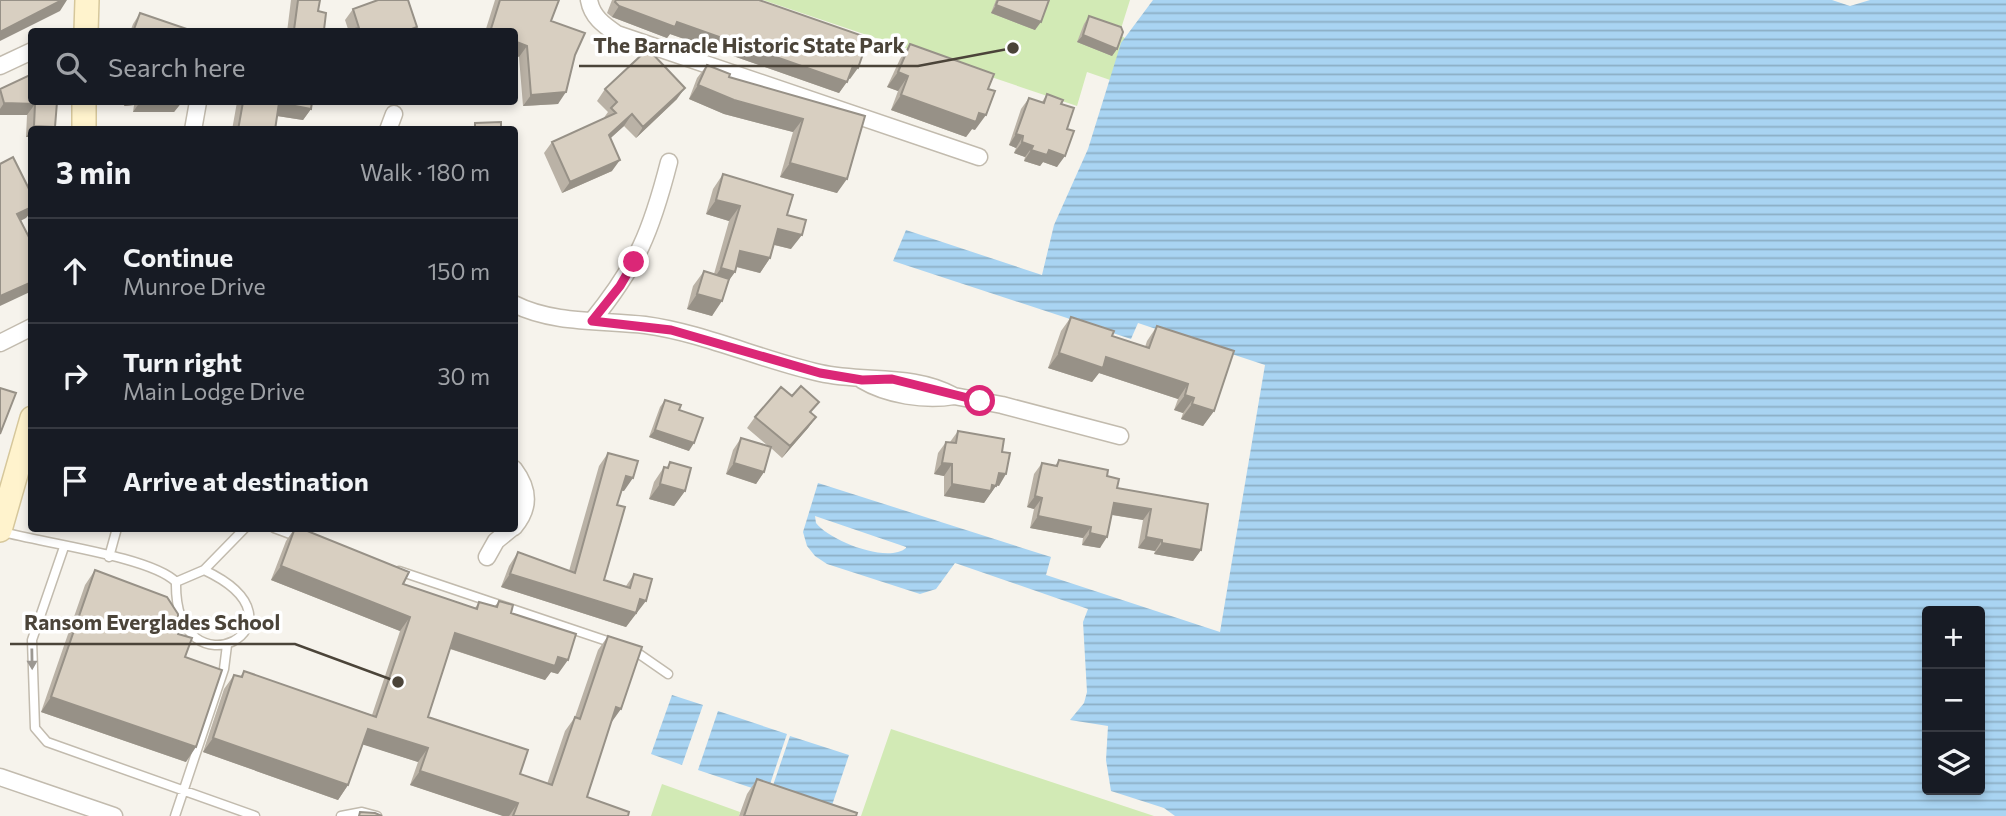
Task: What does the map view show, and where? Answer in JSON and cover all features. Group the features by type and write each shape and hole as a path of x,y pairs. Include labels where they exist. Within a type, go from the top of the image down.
{"main road":[{"path":"83,28 87,0"},
{"path":"84,126 85,105"},
{"path":"0,530 5,495 28,429"}],"street":[{"path":"589,0 590,9 600,22 617,34 979,157"},
{"path":"0,66 28,53"},
{"path":"194,126 197,105"},
{"path":"592,321 620,286 646,242 669,162"},
{"path":"518,305 541,314 671,330 768,360 862,380 876,389 938,399 954,396 1120,436"},
{"path":"0,343 28,329"},
{"path":"518,476 527,492 527,506 518,520"},
{"path":"487,557 496,541 508,532"},
{"path":"0,777 114,816"}],"lane":[{"path":"0,530 167,573 176,582 178,611 196,638 208,646 227,645 235,642 247,629 251,616 247,601 219,577 204,570"},
{"path":"108,557 116,532"},
{"path":"176,582 204,570 241,532"},
{"path":"285,532 313,542"},
{"path":"64,547 32,640 36,733 47,743 254,816"},
{"path":"390,568 625,646 668,674"},
{"path":"175,816 224,669 227,645"},
{"path":"341,816 362,812 377,816"}],"green space":[{"path":"763,0 1130,0 1119,35 1125,38 1113,81 1087,72 1077,106"},
{"path":"891,729 1154,816 861,816"},
{"path":"662,784 740,812 739,816 651,816"}],"water":[{"path":"1153,0 1832,0 1850,6 1870,0 2006,0 2006,816 1175,816 1164,808 1111,791 1106,760 1108,726 1070,720 1084,703 1087,692 1083,622 1088,609 955,563 936,589 920,594 827,564 807,546 803,532 818,483 1051,557 1046,575 1220,632 1265,365 1138,323 1131,339 893,261 906,230 1042,275 1054,225 1088,149 1121,43","holes":["815,516 906,547 897,552 886,553 859,548 823,530 816,523"]},
{"path":"672,695 703,705 682,765 651,754"},
{"path":"718,711 787,734 767,793 698,770"},
{"path":"790,736 849,755 829,814 770,794"}],"building":[{"path":"0,0 62,0 0,32"},
{"path":"298,0 320,0 318,11 326,13 324,28 294,28"},
{"path":"378,0 408,0 417,27 359,28 353,9"},
{"path":"500,0 559,0 551,21 585,33 575,55 566,92 531,95 527,46 518,43 518,28 491,28"},
{"path":"616,0 759,0 863,36 858,49 864,51 858,68 853,66 847,82 677,22 675,27 619,6"},
{"path":"998,0 1049,0 1041,22 996,5"},
{"path":"140,13 184,28 134,28"},
{"path":"1089,16 1121,27 1123,32 1117,49 1083,35"},
{"path":"910,44 994,74 988,89 995,91 986,115 979,113 976,122 901,95 908,76 898,72"},
{"path":"648,49 685,88 643,127 632,114 609,135 620,160 570,182 552,142 616,113 611,108 617,102 605,89"},
{"path":"707,65 730,74 729,77 865,116 847,179 790,163 803,119 734,100 698,85"},
{"path":"28,76 28,104 4,103 0,89"},
{"path":"1047,94 1063,100 1061,104 1074,108 1067,129 1074,131 1065,156 1049,150 1047,155 1031,150 1033,146 1022,142 1023,136 1016,134 1029,98 1044,103"},
{"path":"35,105 57,105 55,126 34,126"},
{"path":"242,105 279,105 276,126 239,126"},
{"path":"290,105 312,105 311,109"},
{"path":"501,122 501,126 475,126 475,123"},
{"path":"13,157 28,187 28,209 17,214 28,235 28,284 0,296 0,164"},
{"path":"723,174 793,195 787,215 806,220 802,235 778,229 770,258 740,251 735,272 721,268 740,206 716,200"},
{"path":"704,271 729,279 722,301 697,294"},
{"path":"1071,317 1114,331 1112,336 1149,348 1157,326 1234,351 1214,411 1192,404 1194,398 1185,395 1188,384 1106,357 1103,368 1059,353"},
{"path":"801,386 819,402 810,412 816,417 790,446 755,417 781,387 792,396"},
{"path":"0,388 16,393 0,434"},
{"path":"665,400 681,405 679,410 703,418 694,443 655,430"},
{"path":"958,431 1004,439 1002,452 1010,453 1006,474 999,473 996,486 992,485 991,491 952,484 952,464 942,463 946,442 956,443"},
{"path":"741,438 771,447 764,472 734,463"},
{"path":"608,453 638,461 633,478 626,476 617,505 625,507 604,580 630,588 634,574 652,579 646,601 640,599 636,613 510,574 518,552 575,573"},
{"path":"1059,460 1108,470 1107,476 1119,479 1117,488 1208,504 1201,550 1162,543 1162,540 1146,537 1151,509 1114,503 1107,537 1090,533 1091,527 1038,516 1042,498 1035,496 1042,463 1057,466"},
{"path":"670,462 691,468 685,491 660,484 664,467 668,468"},
{"path":"294,532 310,532 409,572 403,584 477,609 479,602 497,607 499,601 513,605 511,613 576,634 568,660 558,657 555,666 455,633 428,717 528,750 520,774 552,785 575,717 580,719 608,636 642,647 621,709 616,707 587,797 629,812 628,816 513,816 518,803 420,771 428,748 368,729 348,785 213,738 234,675 242,677 244,671 376,717 410,617 281,566"},
{"path":"95,570 167,597 178,614 178,634 192,638 185,657 222,670 196,747 51,697"},
{"path":"757,779 857,813 856,816 744,816"},
{"path":"360,812 375,813 382,816 359,816"}],"place":[{"name":"The Barnacle Historic State Park","path":"1013,48"},
{"name":"Ransom Everglades School","path":"398,682"}],"route":[{"path":"634,262 620,286 592,321 671,330 820,373 862,380 892,379 941,389 954,396 980,401"}]}
